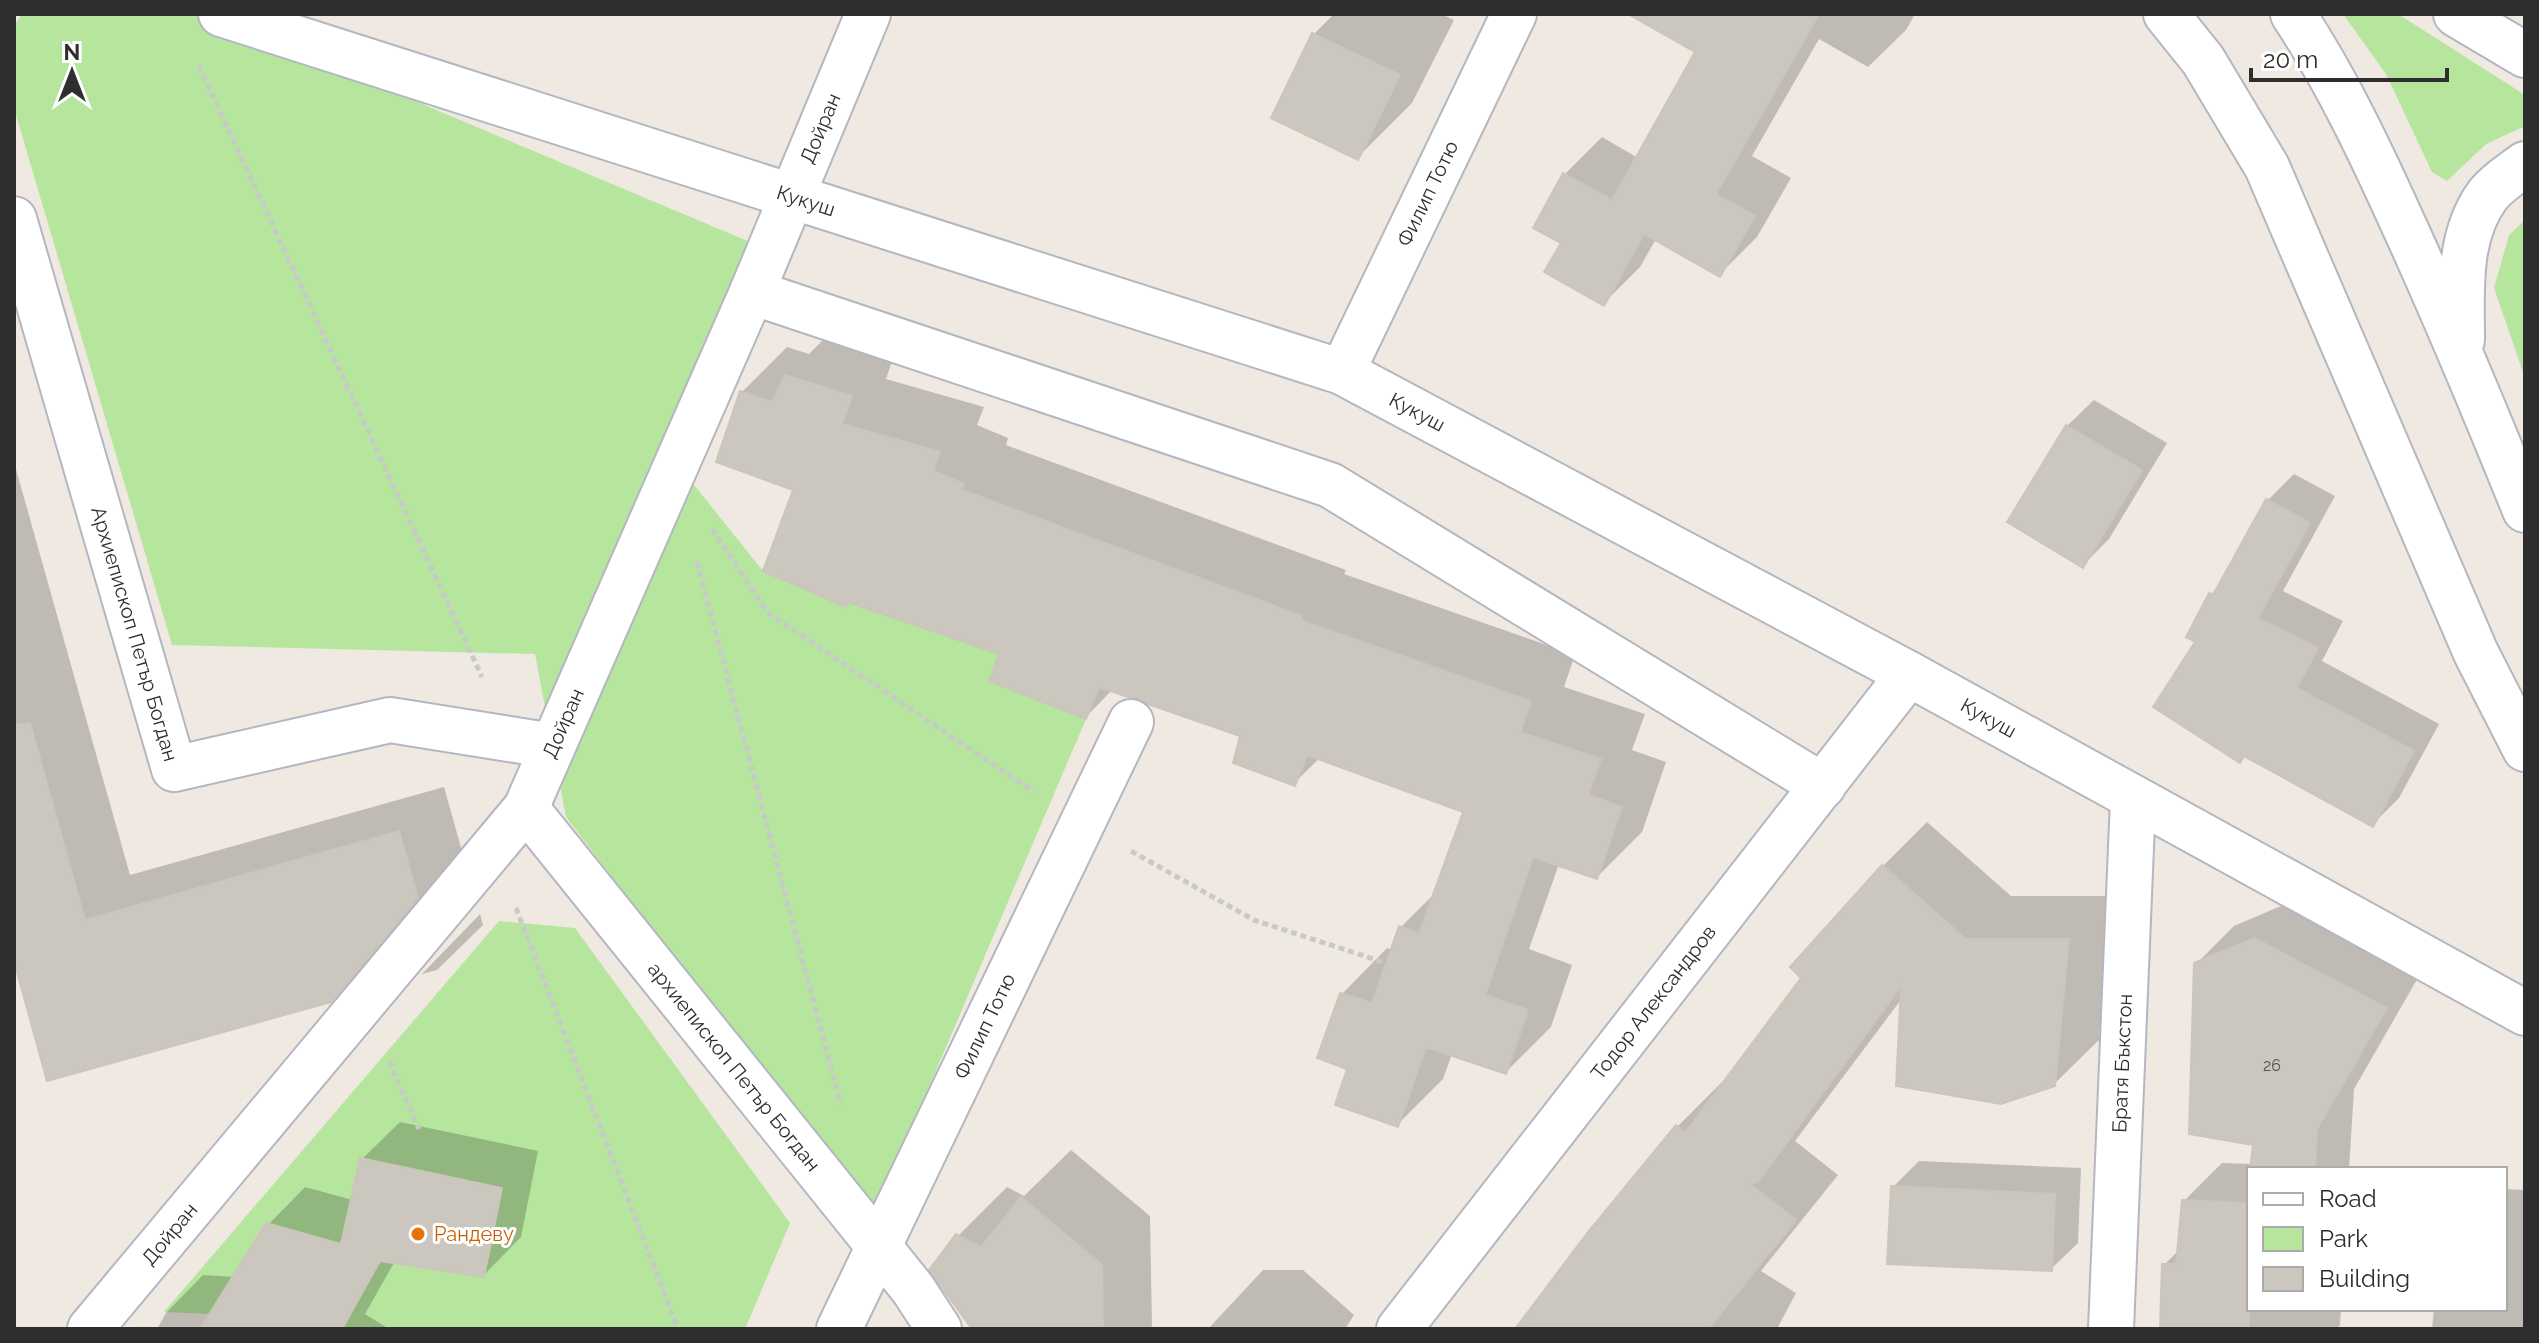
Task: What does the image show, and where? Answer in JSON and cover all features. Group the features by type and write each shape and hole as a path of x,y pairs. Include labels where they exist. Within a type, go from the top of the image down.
{"street":[{"name":"Кукуш","path":"221,14 1342,372 1909,674 2525,1013"},
{"name":"Дойран","path":"90,1329 526,808 752,292 868,14"},
{"name":"Филип Тотю","path":"1342,372 1514,14"},
{"path":"2166,14 2203,60 2267,167 2476,653 2525,749"},
{"path":"2293,14 2323,59 2363,136 2462,354 2525,510"},
{"path":"2456,14 2525,55"},
{"path":"2462,354 2462,283 2468,231 2488,194 2525,164"},
{"name":"Архиепископ Петър Богдан","path":"14,219 174,769 390,720 553,746"},
{"path":"752,292 1330,485 1823,786"},
{"name":"Тодор Александров","path":"1399,1329 1909,674"},
{"name":"Филип Тотю","path":"839,1329 1131,722"},
{"name":"Братя Бъкстон","path":"2111,1329 2133,799"},
{"name":"архиепископ Петър Богдан","path":"526,808 913,1289 939,1329"}],"path":[{"path":"194,57 511,740"},
{"path":"673,472 767,612 1081,824 1254,920 1444,982"},
{"path":"673,472 842,1109"},
{"path":"493,848 678,1329"},
{"path":"364,1001 419,1129"}],"green space":[{"path":"22,14 208,14 757,245 666,450 763,571 846,607 859,569 999,654 989,681 1086,719 873,1218 566,817 535,654 172,645 14,108 14,26"},
{"path":"2343,14 2398,14 2525,95 2525,126 2486,144 2447,181 2432,172 2386,74"},
{"path":"2525,220 2525,378 2494,288 2509,235"},
{"path":"499,921 575,928 790,1223 745,1329 342,1329 380,1261 484,1277 500,1196 498,1187 361,1158 341,1244 210,1314 164,1312"}],"building":[{"path":"1628,14 1819,14 1716,194 1755,216 1720,277 1644,234 1604,306 1544,272 1561,243 1533,228 1563,173 1612,200 1695,52"},
{"path":"1312,33 1400,75 1358,160 1271,118"},
{"path":"785,375 852,396 842,424 940,452 933,471 964,484 962,490 1302,616 1300,620 1531,701 1520,732 1601,759 1588,795 1622,807 1597,879 1533,857 1485,995 1528,1010 1506,1074 1426,1047 1398,1127 1335,1105 1347,1069 1317,1058 1340,993 1372,1003 1399,926 1419,933 1463,812 1307,755 1295,786 1233,763 1240,736 1141,699 1099,687 1086,719 989,681 999,654 848,602 846,607 763,571 793,490 716,462 740,391 772,402"},
{"path":"2066,425 2142,470 2083,568 2007,522"},
{"path":"2266,499 2310,523 2258,618 2318,648 2297,688 2414,751 2373,827 2244,756 2240,763 2153,707 2195,642 2186,637"},
{"path":"30,723 85,920 399,831 418,898 331,1002 47,1081 14,961 14,725"},
{"path":"1882,865 1966,939 2069,939 2055,1086 2001,1104 1896,1086 1901,986 1758,1182 1750,1184 1796,1220 1708,1329 1515,1329 1588,1232 1676,1125 1685,1133 1801,978 1790,967"},
{"path":"2254,938 2387,1008 2317,1129 2315,1167 2250,1167 2253,1145 2189,1134 2194,963"},
{"name":"Рандеву","path":"360,1158 502,1188 484,1277 380,1261 342,1329 200,1329 266,1223 341,1244"},
{"path":"1891,1186 2055,1194 2052,1271 1887,1264"},
{"path":"1021,1197 1102,1265 1103,1329 972,1329 929,1270 956,1234 981,1247"},
{"path":"2182,1200 2247,1203 2249,1329 2160,1329 2162,1264 2176,1264"}],"place":[{"name":"Рандеву","path":"418,1234"}]}
